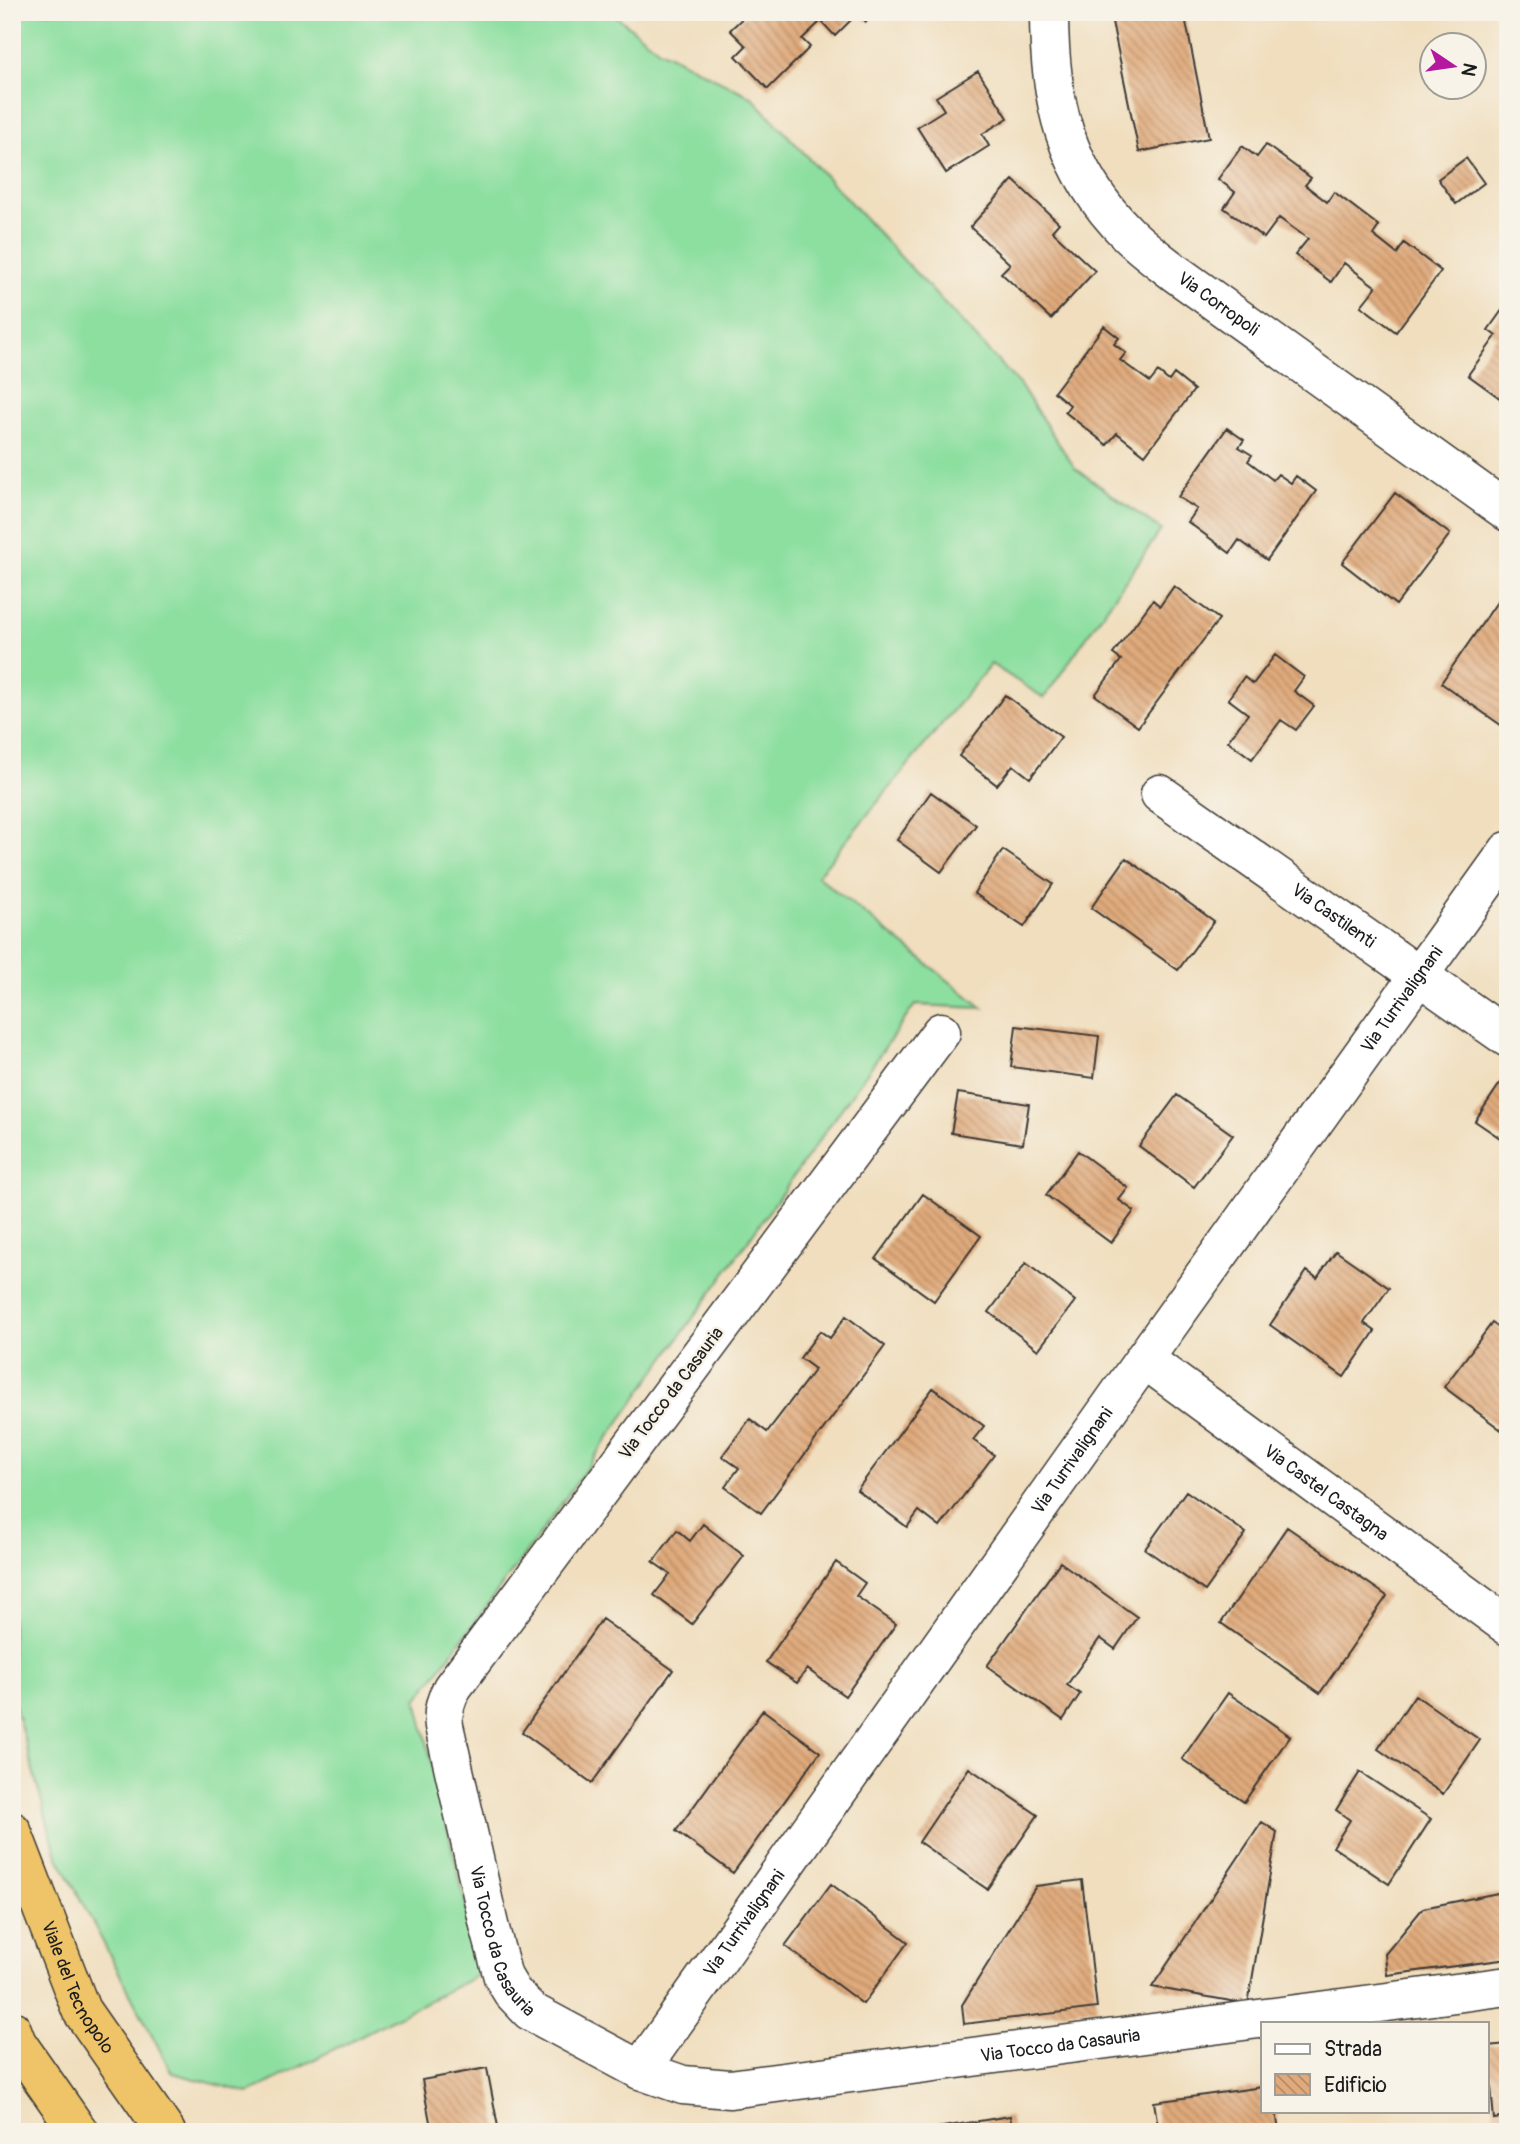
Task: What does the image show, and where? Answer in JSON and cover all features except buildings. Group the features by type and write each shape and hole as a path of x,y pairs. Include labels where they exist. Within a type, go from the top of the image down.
{"highway":[{"name":"Viale del Tecnopolo","path":"12,1831 81,2010 166,2132"},
{"path":"12,2030 17,2043 79,2132"}],"street":[{"name":"Via Corropoli","path":"1049,12 1055,97 1070,153 1097,199 1112,218 1130,237 1174,272 1508,512"},
{"name":"Via Castilenti","path":"1160,794 1508,1038"},
{"name":"Via Turrivalignani","path":"640,2070 1508,851"},
{"name":"Via Tocco da Casauria","path":"941,1031 452,1688 444,1705 444,1726 503,1977 512,1992 530,2011 640,2070 683,2085 730,2089 1508,1986"},
{"name":"Via Castel Castagna","path":"1144,1359 1508,1626"}],"green space":[{"path":"12,12 611,12 659,50 752,97 1019,384 1075,468 1161,530 1044,698 991,664 817,876 983,1008 915,1005 545,1527 417,1700 482,1973 249,2093 172,2073 56,1853 12,1695"}]}
